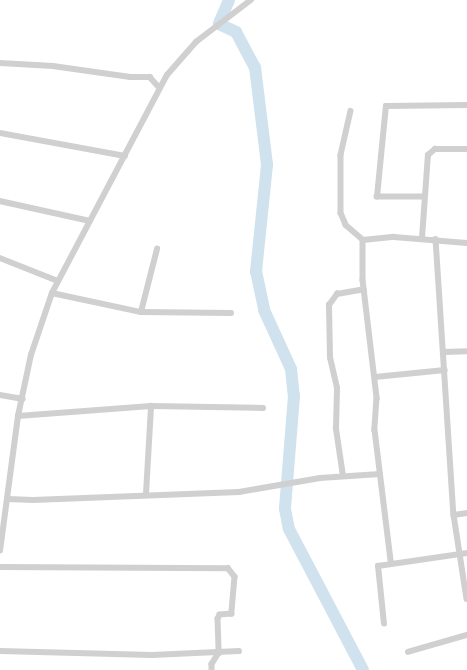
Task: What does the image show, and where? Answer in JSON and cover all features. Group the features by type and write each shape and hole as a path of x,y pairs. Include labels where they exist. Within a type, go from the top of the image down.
{"street":[{"path":"0,551 18,416 31,355 52,293 125,156 159,86 196,42 252,0"},
{"path":"0,63 53,66 130,78 150,77 159,86"},
{"path":"425,197 376,197 386,106 467,106"},
{"path":"350,111 341,155 341,213 346,225 363,240 422,238 467,243"},
{"path":"0,133 125,156"},
{"path":"422,238 428,156 435,149 467,149"},
{"path":"415,198 424,206"},
{"path":"0,201 90,221"},
{"path":"436,239 454,515 464,553 467,599"},
{"path":"363,240 364,290 375,378 375,430 390,561"},
{"path":"141,312 158,249"},
{"path":"0,258 58,281"},
{"path":"343,476 336,429 337,388 330,358 329,305 337,294 364,290"},
{"path":"52,293 141,312 232,313"},
{"path":"444,352 467,352"},
{"path":"375,378 445,370"},
{"path":"0,395 23,398"},
{"path":"146,494 151,406"},
{"path":"18,416 151,406 263,408"},
{"path":"8,499 81,499 146,494 240,492 343,476 380,474"},
{"path":"454,515 467,513"},
{"path":"384,624 376,576 378,566 390,561 464,553"},
{"path":"0,567 228,568 235,576 232,614 220,615 218,619 219,654 212,664 212,670"},
{"path":"408,652 467,634"},
{"path":"0,651 219,654 239,652"}],"waterway":[{"path":"229,0 219,24 236,32 255,67 267,165 256,271 264,310 291,369 294,396 285,509 289,529 363,670"}]}
